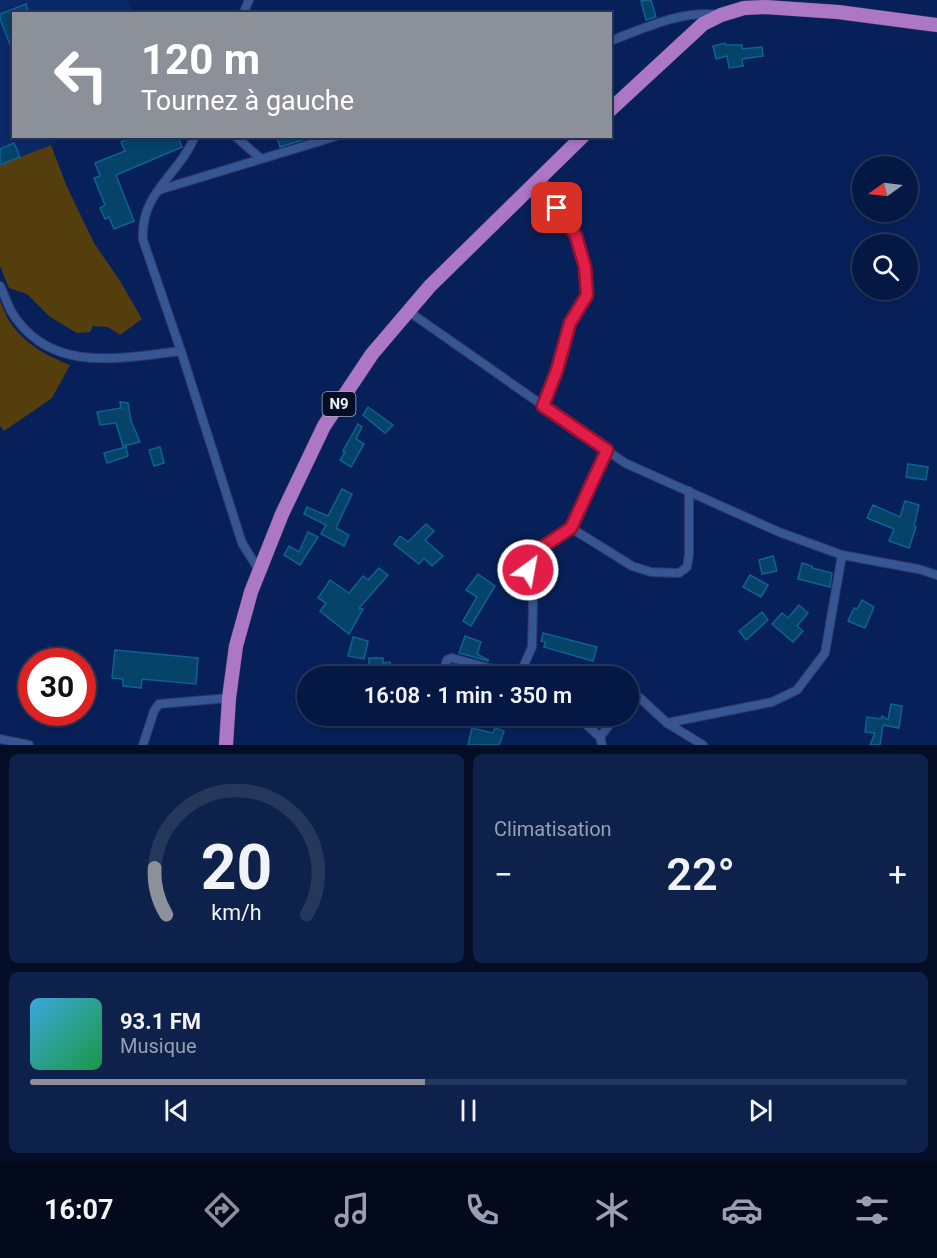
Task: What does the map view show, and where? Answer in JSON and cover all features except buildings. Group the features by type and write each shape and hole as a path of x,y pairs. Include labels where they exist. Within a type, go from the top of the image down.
{"highway":[{"path":"612,108 703,24 742,4 937,25"},
{"name":"N9","path":"226,745 236,646 251,592 282,514 324,426 372,354 430,285 581,138"}],"street":[{"path":"612,40 646,27 695,13 721,15"},
{"path":"194,138 177,167 158,190 146,210 142,224 143,240 182,351 242,543 259,570"},
{"path":"237,138 260,158"},
{"path":"158,190 330,138"},
{"path":"541,176 557,208 576,236 585,267 587,295 570,323 557,370 543,406"},
{"path":"0,286 12,312 33,337 56,352 86,359 182,351"},
{"path":"408,311 625,463 779,532 842,555 918,569 937,575"},
{"path":"526,666 532,647 533,603 528,570 532,554 571,528 607,450"},
{"path":"571,528 632,566 651,572 679,573 687,567 689,554 689,491"},
{"path":"667,723 772,702 797,690 825,653 842,555"},
{"path":"445,666 447,660 452,658 482,666"},
{"path":"143,745 154,711 159,704 229,698"},
{"path":"639,698 667,723 703,745"},
{"path":"587,726 601,741 610,726"},
{"path":"0,739 29,745"}],"shaded area":[{"path":"0,0 128,0 134,12 12,12 12,138 68,138 0,165"},
{"path":"51,145 67,187 94,243 142,319 120,335 108,327 93,326 90,332 77,333 49,316 27,294 9,288 0,266 0,165"},
{"path":"0,301 15,330 29,343 70,365 52,398 4,431 0,426"}],"route":[{"path":"528,570 532,554 571,528 607,450 543,406 557,370 570,323 587,295 585,267 576,236 557,208"}]}
